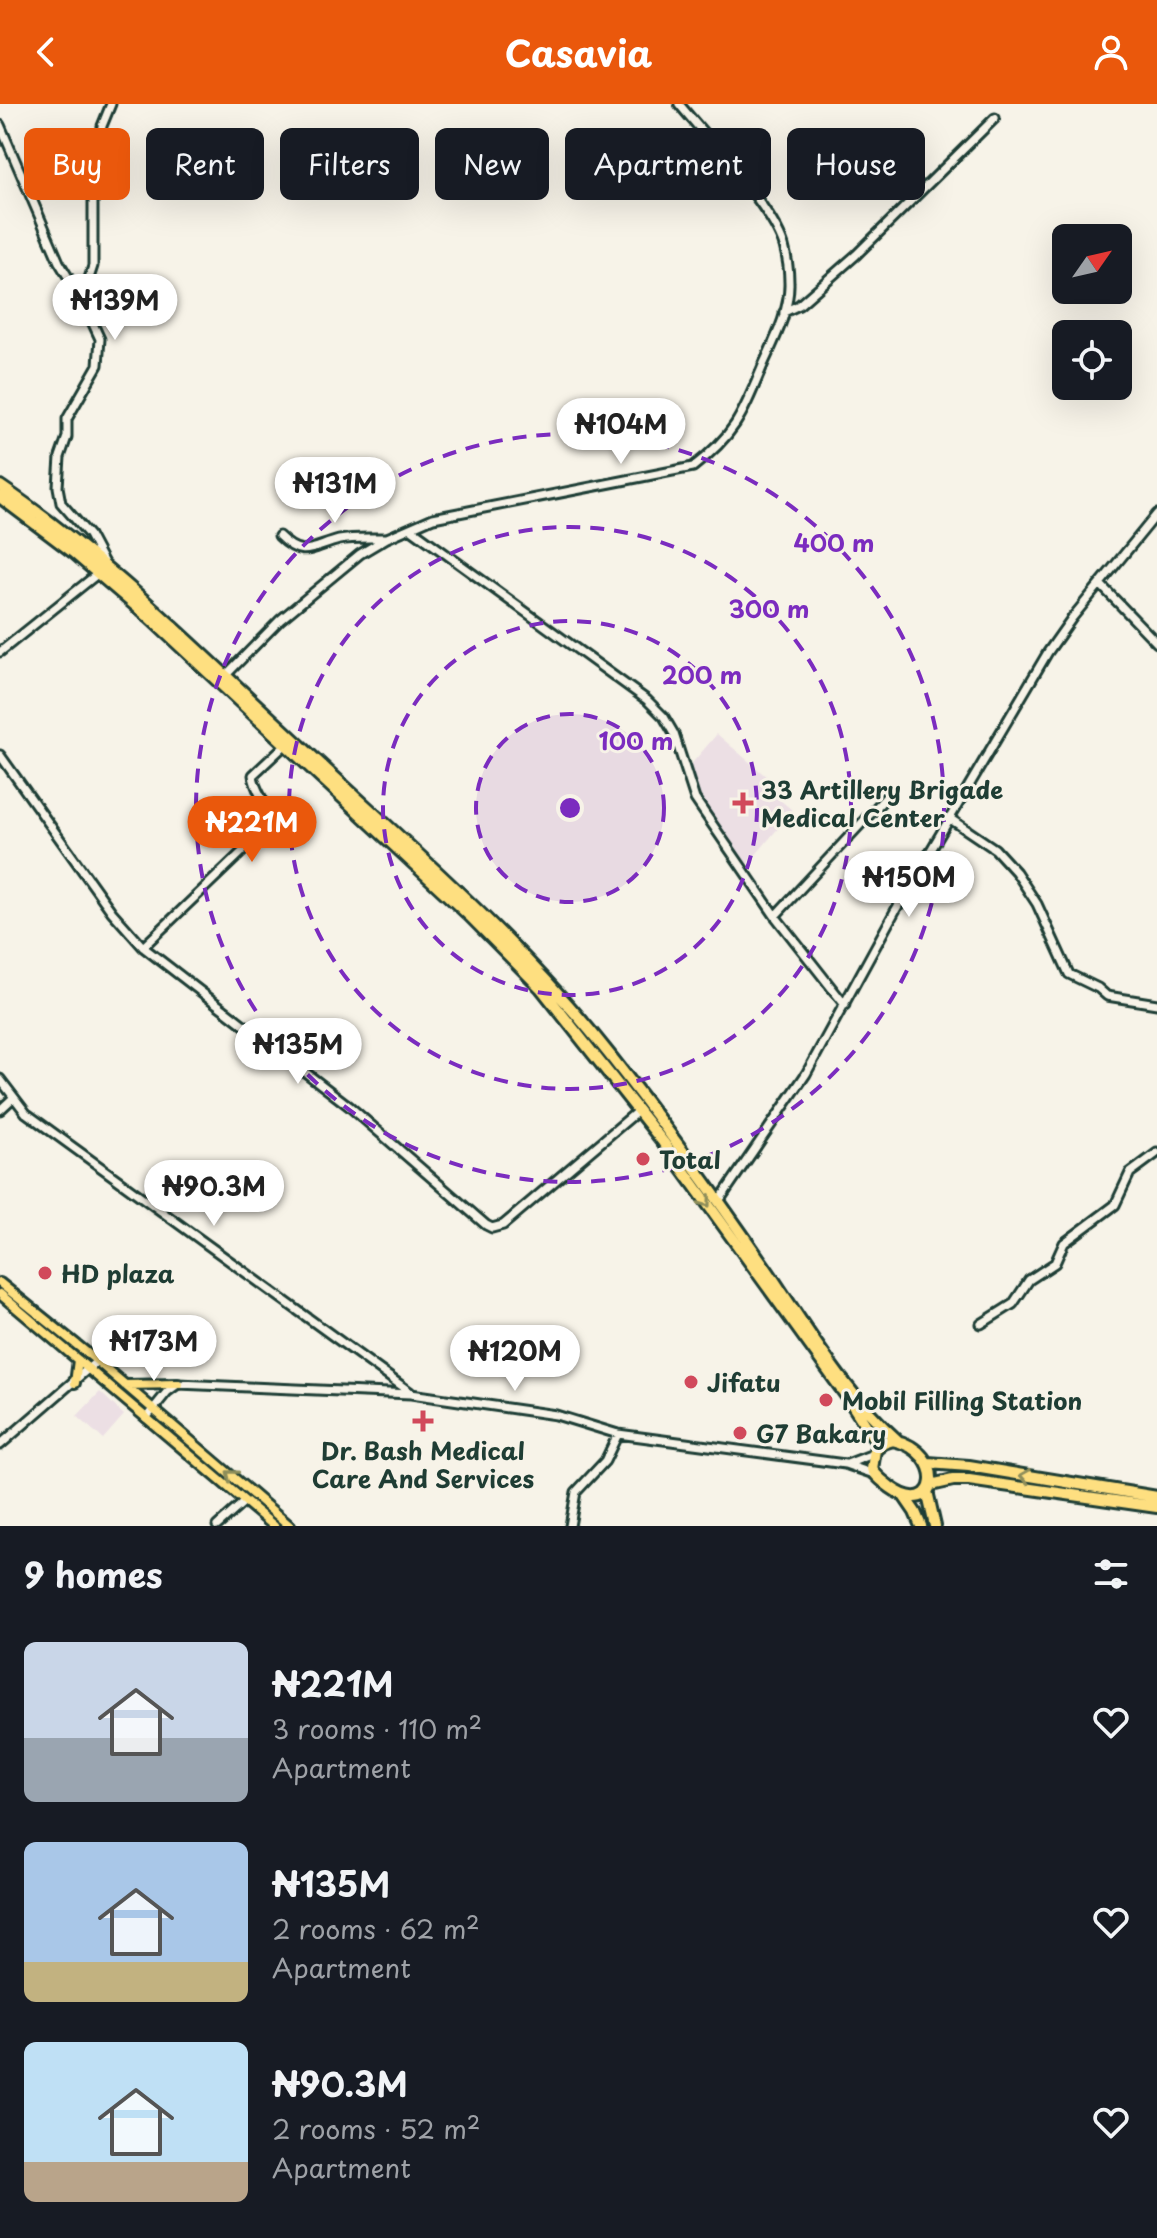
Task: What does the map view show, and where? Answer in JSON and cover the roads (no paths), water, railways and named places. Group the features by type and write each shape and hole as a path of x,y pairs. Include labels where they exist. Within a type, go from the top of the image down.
{"highway":[{"path":"0,486 83,548 102,570"},
{"path":"0,497 102,570 153,614 473,912 644,1107 719,1201 850,1390 898,1441 928,1463 932,1472 929,1488 935,1526"},
{"path":"222,678 285,745 320,770"},
{"path":"644,1107 848,1398 876,1450"},
{"path":"898,1441 889,1441 876,1450 871,1464 874,1474 904,1496 921,1526"},
{"path":"928,1463 969,1466 1157,1497"},
{"path":"904,1496 913,1498 929,1488 953,1480 969,1480 1157,1507"}],"main road":[{"path":"0,1283 97,1361 290,1526"},
{"path":"0,1294 274,1526"},
{"path":"75,1383 78,1360"},
{"path":"125,1385 178,1384"}],"street":[{"path":"82,300 93,266 93,195 98,177 97,157 102,126 111,104"},
{"path":"222,678 280,620 360,554 387,538 433,518 693,467 734,429 747,405 784,312 789,284 783,245 764,208 679,104"},
{"path":"784,312 799,305 856,255 995,118"},
{"path":"0,125 59,262 82,300 100,339 100,359 67,419 58,487 61,503 102,556 102,570 0,652"},
{"path":"719,1201 806,1074 949,818 1048,652 1157,514"},
{"path":"410,528 625,683 664,717 674,734 695,799 775,916 845,1005"},
{"path":"83,548 84,529"},
{"path":"279,536 288,545 310,551 342,540 387,538"},
{"path":"1100,584 1157,643"},
{"path":"143,947 266,829 268,811 254,785 253,775 285,745"},
{"path":"0,755 124,929 349,1106 492,1228 503,1225 644,1107"},
{"path":"775,916 886,797"},
{"path":"949,818 995,849 1016,872 1037,904 1069,974 1098,988 1107,996 1157,1004"},
{"path":"0,1079 26,1113 411,1394"},
{"path":"0,1110 13,1098"},
{"path":"981,1324 1013,1304 1029,1280 1055,1263 1064,1243 1115,1205 1130,1173 1157,1153"},
{"path":"0,1445 97,1361"},
{"path":"146,1418 167,1392 178,1384 411,1394 547,1413 618,1434 845,1464 874,1474"},
{"path":"570,1526 576,1492 605,1461 618,1434"},
{"path":"845,1464 876,1450"},
{"path":"217,1526 244,1502"}],"place":[{"name":"33 Artillery Brigade Medical Center","path":"743,803"},
{"name":"Total","path":"643,1159"},
{"name":"HD plaza","path":"45,1273"},
{"name":"Jifatu","path":"691,1382"},
{"name":"Mobil Filling Station","path":"826,1400"},
{"name":"Dr. Bash Medical Care And Services","path":"423,1421"},
{"name":"G7 Bakary","path":"740,1433"}]}
